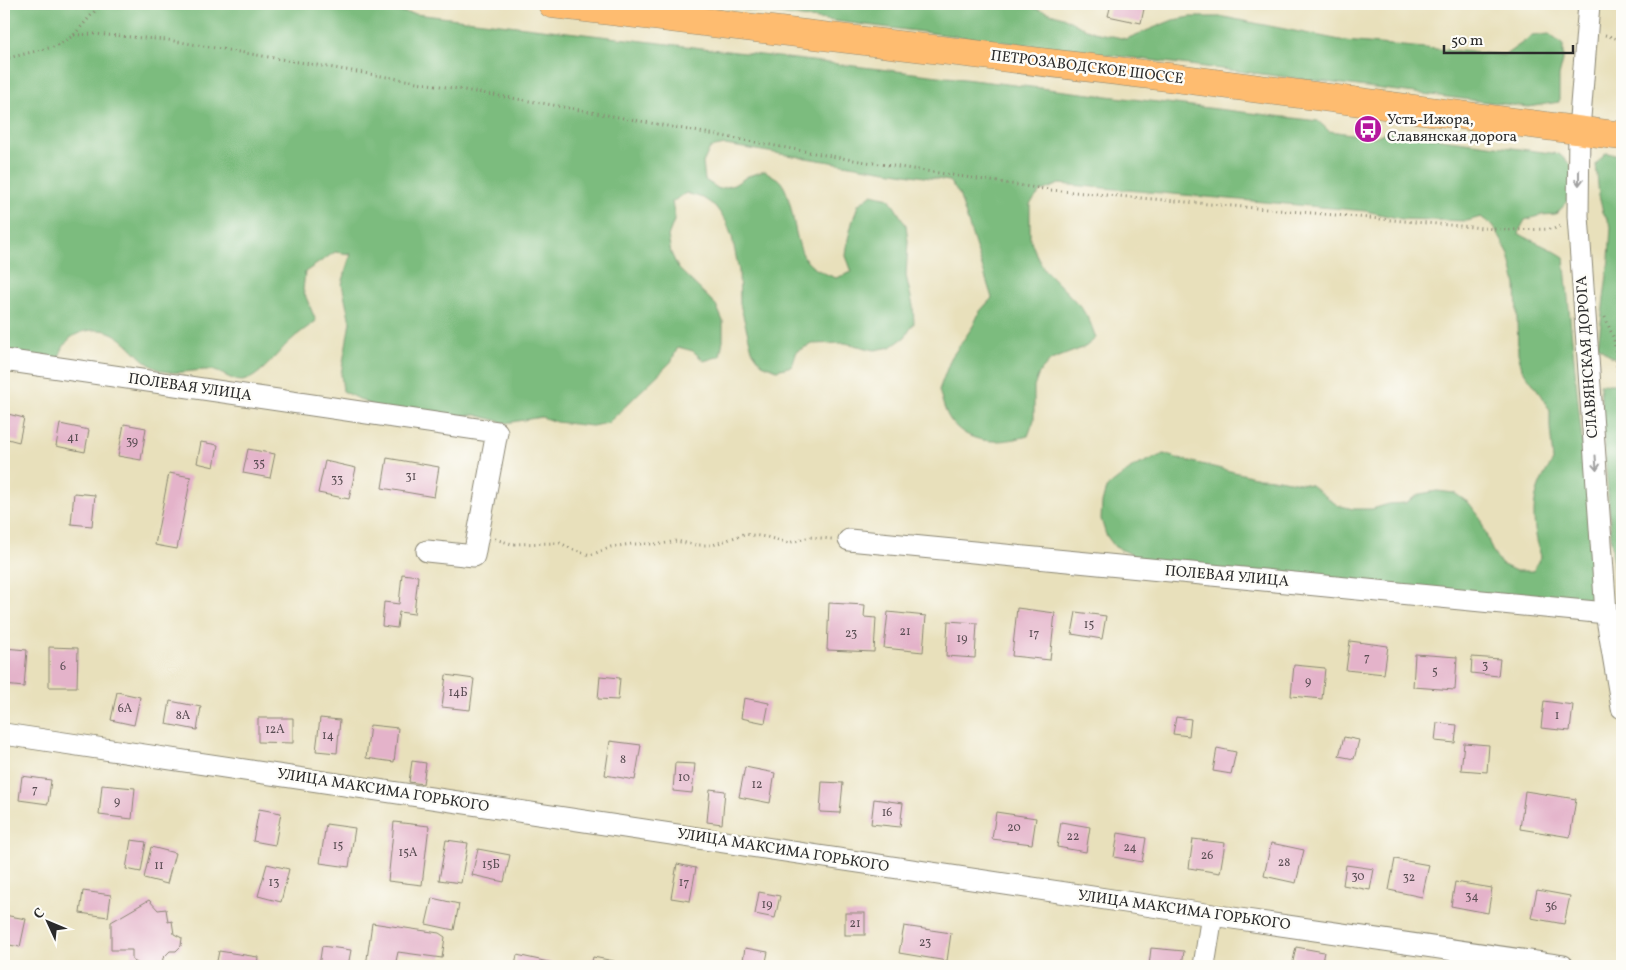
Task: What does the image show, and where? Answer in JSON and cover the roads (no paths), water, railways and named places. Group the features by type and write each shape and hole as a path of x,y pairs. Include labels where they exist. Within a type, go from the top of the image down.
{"main road":[{"name":"ПЕТРОЗАВОДСКОЕ ШОССЕ","path":"552,4 1168,77 1622,136"}],"street":[{"name":"СЛАВЯНСКАЯ ДОРОГА","path":"1589,4 1579,130 1578,216 1606,613 1622,708"},
{"name":"ПОЛЕВАЯ УЛИЦА","path":"4,360 497,432 474,556 427,551"},
{"name":"ПОЛЕВАЯ УЛИЦА","path":"849,540 1606,613"},
{"name":"УЛИЦА МАКСИМА ГОРЬКОГО","path":"4,734 1212,916 1563,966"},
{"path":"1204,966 1212,916"}],"place":[{"name":"Усть-Ижора, Славянская дорога","path":"1368,129"}]}
